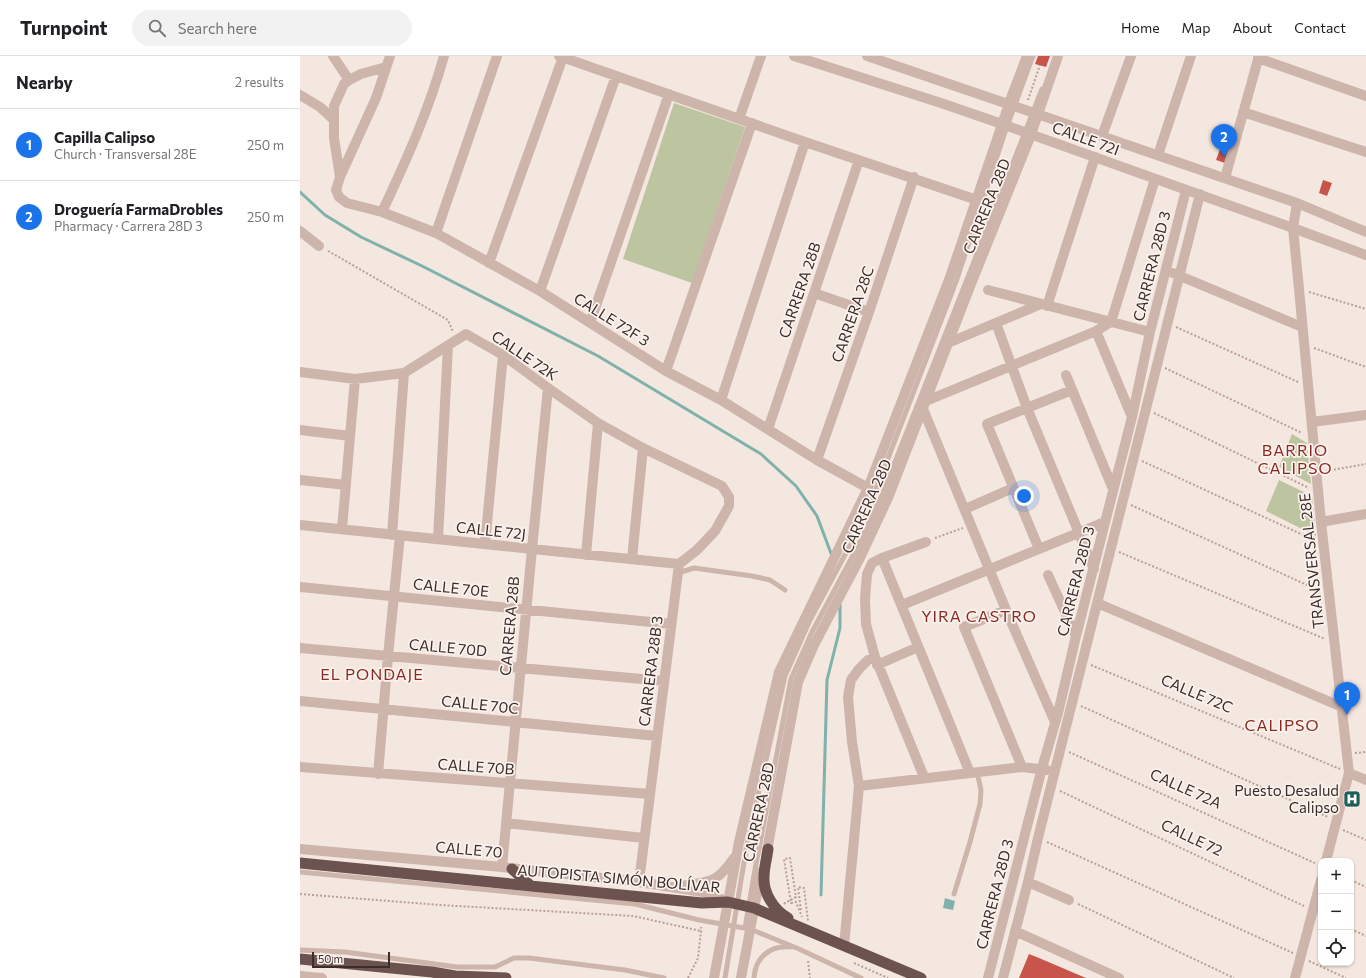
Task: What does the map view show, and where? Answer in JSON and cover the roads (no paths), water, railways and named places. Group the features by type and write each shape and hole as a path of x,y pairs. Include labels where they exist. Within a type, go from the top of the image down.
{"highway":[{"path":"768,848 764,877 765,886 771,901 781,914 809,931"},
{"name":"AUTOPISTA SIMÓN BOLÍVAR","path":"300,864 530,885 702,903 732,903 752,907 921,978"},
{"path":"507,868 530,885"},
{"path":"300,959 424,971 455,976 506,978"}],"street":[{"path":"333,56 349,80"},
{"path":"340,177 376,98 390,56"},
{"path":"382,212 405,163 437,80 444,56"},
{"path":"436,233 497,56"},
{"path":"739,119 762,56"},
{"name":"CALLE 72I","path":"794,56 1005,125 1366,255"},
{"name":"CALLE 72I","path":"867,56 1297,203 1366,232"},
{"name":"CARRERA 28D","path":"714,978 729,925 738,842 778,672 868,488 950,277 1012,105 1027,56"},
{"name":"CARRERA 28D","path":"741,978 752,907 768,848 798,682 858,553 888,498 1058,56"},
{"path":"1102,136 1131,56"},
{"path":"1158,155 1191,56"},
{"path":"489,263 561,57 977,200"},
{"path":"1225,178 1258,57 1366,96"},
{"path":"340,177 334,138 334,106 344,84 349,80 361,74 386,67"},
{"path":"540,291 616,76"},
{"path":"590,323 669,94"},
{"path":"300,95 320,107 333,119"},
{"path":"1243,112 1366,152"},
{"path":"666,371 752,123"},
{"path":"721,400 805,142"},
{"path":"1044,305 1095,157"},
{"name":"CARRERA 28B","path":"768,429 859,160"},
{"name":"CALLE 72F 3","path":"340,177 336,190 339,197 347,203 382,212 436,233 540,291 666,371 721,400 817,460 868,488"},
{"name":"CARRERA 28C","path":"817,460 914,178"},
{"path":"1069,716 1057,718 1006,610 924,405 1011,366 1096,331 1111,322 1155,178"},
{"name":"CARRERA 28D 3","path":"988,978 1042,768 1057,718 1076,636 1132,417 1150,332 1186,190"},
{"name":"CARRERA 28D 3","path":"1003,978 1200,194"},
{"name":"TRANSVERSAL 28E","path":"1297,203 1293,228 1302,327 1349,773"},
{"path":"300,231 319,246"},
{"path":"1166,270 1302,327"},
{"path":"988,290 1150,332"},
{"path":"814,293 869,312"},
{"path":"948,343 1044,305"},
{"path":"996,323 1011,366 1094,569"},
{"path":"1096,331 1132,417"},
{"name":"CALLE 72K","path":"300,372 355,379 404,373 466,334 503,355 598,423 643,448 722,486 729,497 729,506 715,531 678,569"},
{"path":"438,539 452,343"},
{"path":"485,544 503,355"},
{"path":"378,774 394,596 404,373"},
{"path":"1066,375 1113,489"},
{"path":"342,530 355,379"},
{"name":"CARRERA 28B","path":"507,868 506,823 548,388"},
{"path":"1039,549 987,424 1072,390"},
{"path":"1312,422 1366,415"},
{"path":"586,555 598,423"},
{"path":"300,430 350,436"},
{"path":"632,559 643,448"},
{"path":"300,480 346,485"},
{"path":"965,509 1013,488"},
{"path":"1322,522 1366,514"},
{"path":"902,605 1105,522"},
{"name":"CALLE 72J","path":"300,525 632,559 678,569"},
{"path":"924,777 876,661 866,624 865,599 867,574 872,563 926,542"},
{"path":"882,558 918,647 973,772"},
{"name":"CARRERA 28B 3","path":"639,882 678,569"},
{"path":"1048,575 1076,636"},
{"name":"CALLE 70E","path":"300,586 671,624"},
{"path":"1097,603 1342,707"},
{"path":"1006,610 964,627 1022,767"},
{"path":"844,946 859,786 852,742 848,697 851,680 858,668 868,660 876,661 918,647"},
{"name":"CALLE 70D","path":"300,648 664,681"},
{"name":"CALLE 70C","path":"300,701 657,736"},
{"name":"CALLE 70B","path":"300,767 650,794"},
{"path":"859,786 924,777 1022,767 1042,768 1055,772"},
{"path":"1327,858 1349,773 1366,780"},
{"path":"506,823 644,838"},
{"path":"676,887 714,879 725,870 734,857 738,842"},
{"name":"CALLE 70","path":"300,849 639,882 703,892 732,903"},
{"path":"1028,882 1069,900"},
{"path":"1295,978 1318,891"},
{"path":"1015,931 1119,978"},
{"path":"300,976 322,978"}],"lane":[{"path":"1012,105 1033,56"},
{"path":"1035,113 1054,56"},
{"path":"732,903 785,676 810,620 854,538 875,492 957,279 1005,125"},
{"path":"752,907 754,875 791,679 812,632 858,553 965,282 1028,134"},
{"path":"678,569 694,568 752,576 770,580 784,590"},
{"path":"954,894 980,804 981,790 973,772"},
{"path":"300,872 635,904 699,920 748,928 799,949 861,978"},
{"path":"725,978 729,925"},
{"path":"754,978 756,966 761,958 769,951 778,947 789,946 799,949"},
{"path":"300,950 345,952 457,967 495,967 514,958 529,958 625,970 664,978"}],"water":[{"path":"945,898 955,901 953,910 943,908"}],"waterway":[{"path":"300,192 325,215 361,237 422,266 598,356 761,454 796,486 817,516 832,556"},
{"path":"821,895 827,680 840,628 840,604"}],"place":[{"name":"Droguería FarmaDrobles","path":"1224,157"},
{"name":"Capilla Calipso","path":"1347,715"},
{"name":"Puesto Desalud Calipso","path":"1352,799"}],"district":[{"name":"BARRIO CALIPSO","path":"1295,458"},
{"name":"YIRA CASTRO","path":"979,615"},
{"name":"EL PONDAJE","path":"372,673"},
{"name":"CALIPSO","path":"1282,724"}]}
